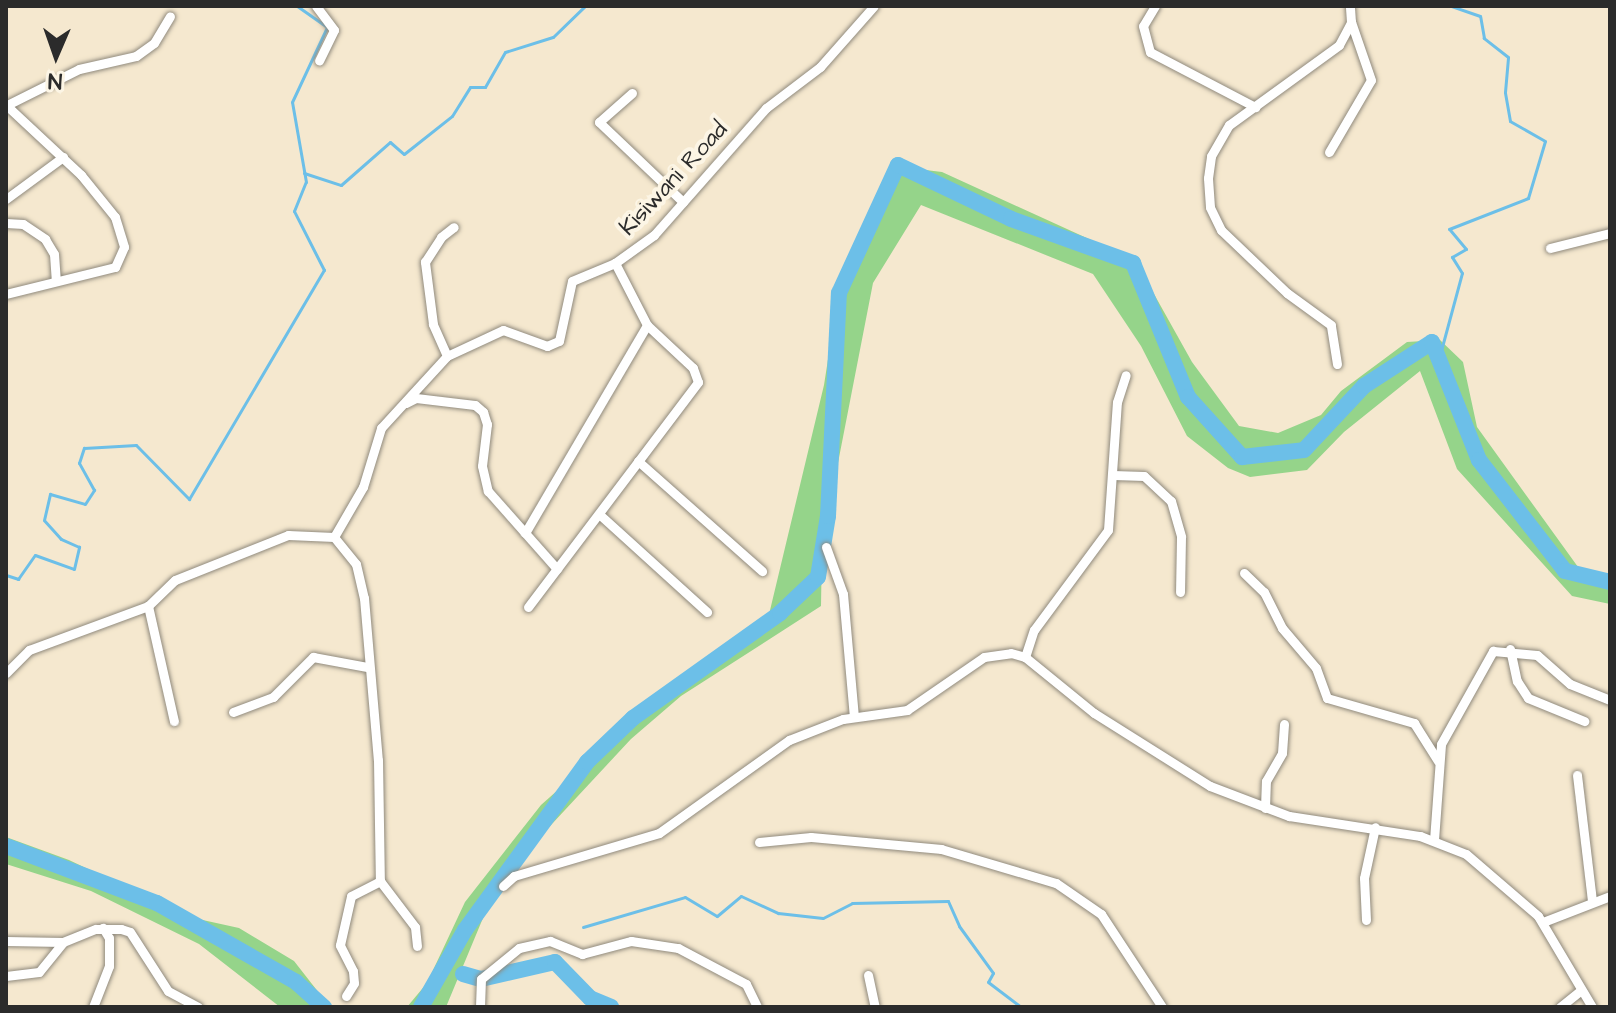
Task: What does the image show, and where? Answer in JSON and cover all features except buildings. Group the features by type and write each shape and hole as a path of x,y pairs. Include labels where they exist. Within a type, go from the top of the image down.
{"street":[{"path":"316,6 334,30 319,61"},
{"name":"Kisiwani Road","path":"334,537 363,487 376,437 399,406 447,356 503,330 553,344 561,338 572,281 615,263 654,235 766,108 820,67 874,6"},
{"path":"1155,6 1143,26 1150,52 1255,107"},
{"path":"1329,152 1371,80 1351,22 1350,6"},
{"path":"6,294 115,267 124,247 115,217 63,157 6,105 79,69 136,56 154,43 170,16"},
{"path":"1337,364 1331,325 1268,276 1221,230 1210,207 1211,156 1229,125 1327,58 1351,22"},
{"path":"632,93 599,122 683,202"},
{"path":"6,199 63,157"},
{"path":"6,223 23,224 45,239 54,254 56,280"},
{"path":"447,356 433,324 425,262 441,237 454,227"},
{"path":"1550,248 1610,233"},
{"path":"528,607 698,382 693,368 647,325 615,263"},
{"path":"525,533 647,325"},
{"path":"1025,657 1034,630 1102,542 1111,518 1117,402 1126,375"},
{"path":"399,406 416,398 475,405 483,412 488,491 557,569"},
{"path":"638,461 762,571"},
{"path":"1113,475 1144,476 1171,501 1181,537 1180,592"},
{"path":"599,514 707,612"},
{"path":"6,673 29,650 148,606 175,580 288,535 334,537 356,564 360,579 378,760 380,881 415,927 417,946"},
{"path":"826,547 835,562 846,616 849,700 854,717"},
{"path":"1244,573 1264,592 1282,628 1316,668 1327,698 1414,723 1438,761"},
{"path":"148,606 174,721"},
{"path":"1510,649 1517,681 1528,698 1584,721"},
{"path":"1434,840 1438,761 1446,730 1487,657 1510,649 1537,655 1570,684 1610,700"},
{"path":"503,886 514,876 659,833 789,740 854,717 907,710 992,654 1025,657 1094,713 1176,768 1265,808 1434,840 1482,866 1543,922 1580,991 1592,1007"},
{"path":"233,712 273,697 313,657 367,667"},
{"path":"1265,808 1266,781 1282,753 1284,724"},
{"path":"1577,775 1592,901"},
{"path":"1366,920 1364,878 1375,827"},
{"path":"759,842 811,837 941,849 1056,883 1101,914 1162,1007"},
{"path":"346,996 354,983 353,971 340,945 351,896 380,881"},
{"path":"1543,922 1610,896"},
{"path":"93,1007 107,982 110,958 103,928"},
{"path":"6,941 63,942 103,928 130,932 168,991 198,1007"},
{"path":"480,1007 481,979 533,942 550,941 582,954 631,941 678,948 730,972 746,984 757,1007"},
{"path":"6,976 39,972 63,942"},
{"path":"868,975 875,1007"},
{"path":"1560,1007 1580,991"}],"green space":[{"path":"893,166 942,172 1135,260 1192,362 1239,426 1278,433 1321,415 1341,391 1407,342 1440,340 1463,362 1477,427 1578,567 1610,575 1610,604 1572,596 1457,469 1420,371 1344,432 1307,470 1250,477 1228,468 1187,436 1141,346 1093,274 921,205 873,283 822,545 821,606 681,696 631,739 498,882 446,1007 407,1007 427,983 465,902 541,805 667,693 766,627 824,385 839,289"},
{"path":"6,837 69,860 189,917 239,928 294,961 330,1007 280,1007 199,944 91,891 6,864"}],"waterway":[{"path":"6,575 18,579 35,555 74,569 79,547 61,539 44,520 50,494 85,504 94,490 79,463 84,448 136,445 189,499 324,270 294,211 306,182 292,102 327,27 297,6"},
{"path":"304,173 341,185 390,142 404,154 452,116 470,87 485,87 505,52 553,37 585,6"},
{"path":"1439,358 1462,273 1452,257 1466,249 1449,229 1528,198 1545,141 1510,121 1505,92 1508,57 1484,38 1480,16 1451,6"},
{"path":"421,1007 465,930 587,762 633,718 780,613 818,577 828,516 839,293 898,165 1011,219 1133,263 1188,397 1242,457 1304,450 1364,386 1432,342 1479,460 1565,571 1610,582"},
{"path":"6,846 157,903 296,982 324,1007"},
{"path":"583,927 685,897 717,916 741,896 778,913 823,918 852,903 948,901 959,926 993,973 988,982 1021,1007"},
{"path":"463,974 481,979 555,962 590,998 611,1007"}]}
